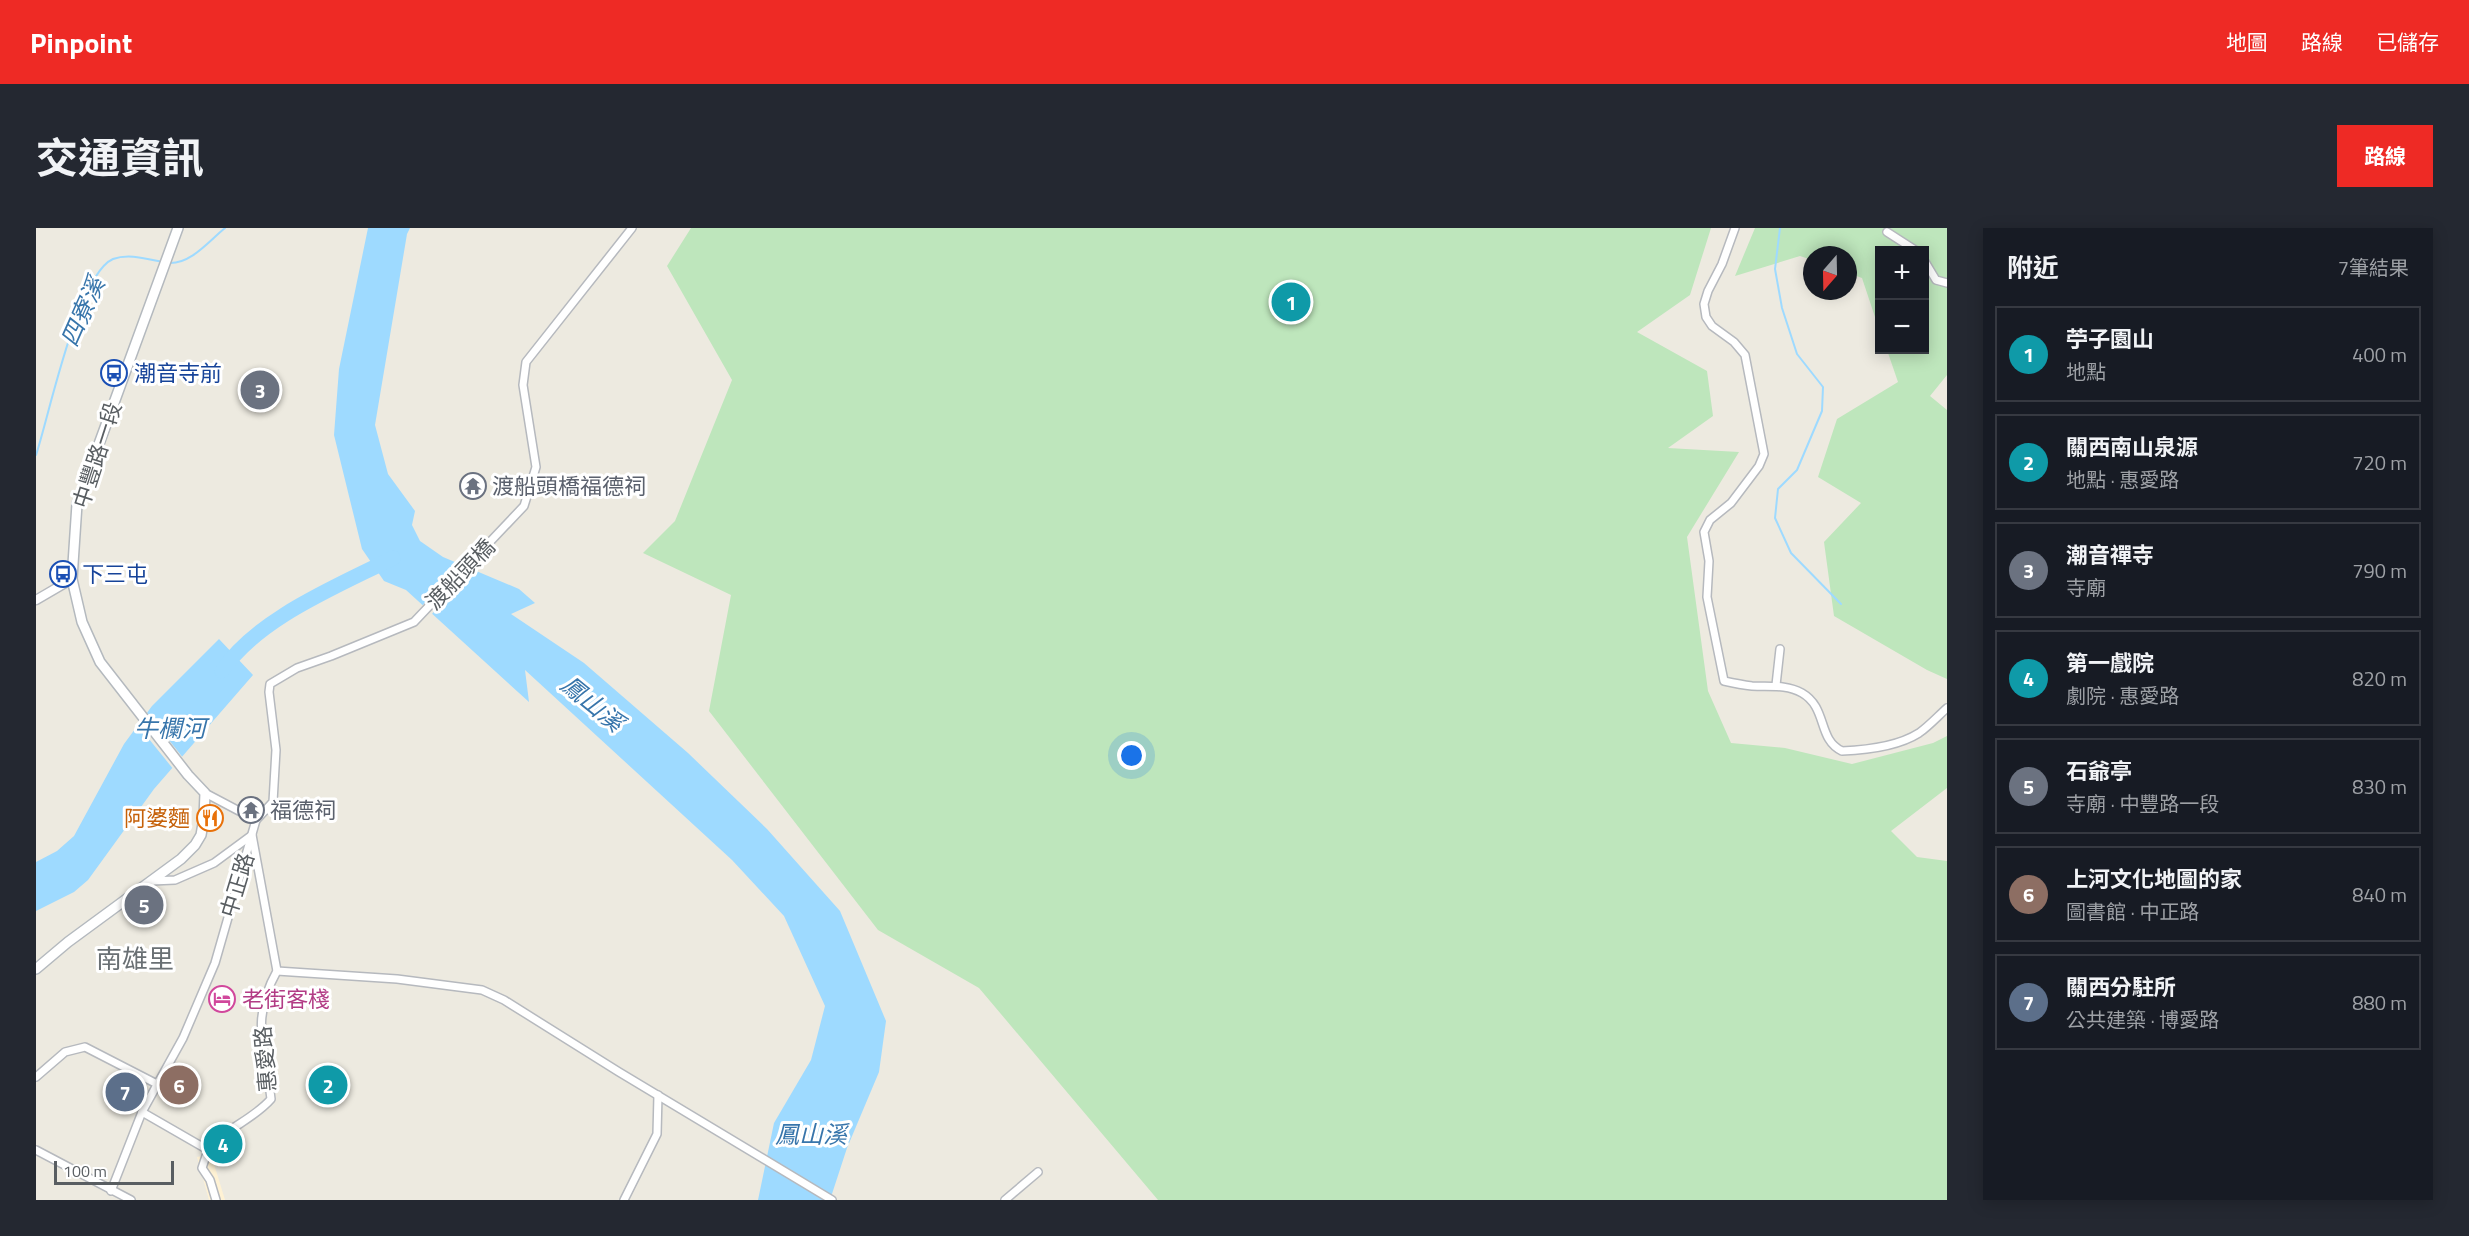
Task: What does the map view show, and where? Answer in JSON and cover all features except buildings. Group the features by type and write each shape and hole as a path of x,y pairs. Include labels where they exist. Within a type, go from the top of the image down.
{"main road":[{"name":"中豐路一段","path":"178,228 77,504 72,579 82,622 100,662 124,695 205,793"},
{"path":"36,969 68,942 181,859 201,835 205,793"}],"street":[{"name":"渡船頭橋","path":"414,622 524,506 536,467 523,386 526,362 633,228"},
{"path":"1735,228 1704,304 1706,317 1712,326 1734,342 1745,355 1764,454 1759,466 1731,503 1710,520 1704,532 1709,561 1707,597 1725,681 1752,686 1776,685 1801,692 1816,704 1828,741 1842,751 1884,746 1910,737 1920,732 1947,708"},
{"path":"1887,232 1909,246"},
{"path":"1929,268 1936,280 1947,283"},
{"path":"36,600 72,579"},
{"name":"中正路","path":"111,1191 142,1112 183,1038 214,963 256,820 273,802 276,750 270,684 297,668 414,622"},
{"path":"1776,685 1779,676 1780,649"},
{"path":"205,793 256,820"},
{"path":"150,881 176,880 214,863 252,835 277,971 397,979 482,990 504,1000 832,1200"},
{"name":"惠愛路","path":"208,1150 217,1139 263,1108 271,1099 260,1021 268,987 277,971"},
{"path":"36,1077 65,1052 85,1047 157,1084"},
{"path":"624,1200 657,1134 658,1095"},
{"path":"142,1112 208,1150 202,1168 210,1180 216,1200"},
{"path":"36,1150 131,1200"},
{"path":"1005,1200 1038,1172"}],"shaded area":[{"path":"211,1154 225,1200 209,1200 197,1157"}],"green space":[{"path":"691,228 1711,228 1690,295 1637,332 1707,371 1713,416 1668,448 1739,452 1687,537 1708,691 1731,743 1785,748 1852,764 1933,743 1947,736 1947,788 1891,831 1917,857 1947,861 1947,1200 1158,1200 979,988 878,930 709,711 731,595 643,553 675,521 732,380 667,266"},
{"path":"1755,228 1947,228 1947,375 1930,396 1947,410 1947,679 1927,670 1834,616 1824,542 1861,503 1818,477 1837,419 1898,382 1888,354 1929,354 1929,246 1875,246 1875,317 1862,278 1857,276 1857,246 1803,246 1803,257 1735,276"}],"water":[{"name":"鳳山溪","path":"368,228 410,228 407,234 375,425 388,474 415,511 412,525 420,541 443,557 519,589 535,603 511,614 584,663 688,753 767,829 840,911 886,1021 879,1072 847,1148 830,1200 758,1200 774,1123 811,1060 825,1006 784,916 732,860 525,670 529,702 406,590 384,581 362,549 334,435 339,369"},
{"name":"牛欄河","path":"219,639 253,675 154,789 88,880 74,892 36,911 36,862 57,851 74,836 124,744 152,706"}],"pier":[{"path":"464,562 476,568 430,616 421,607"},
{"path":"145,710 184,759 174,770 136,723"}],"waterway":[{"name":"四寮溪","path":"169,263 192,256 225,228"},
{"path":"1780,228 1775,269 1782,308 1797,354 1823,387 1822,411 1797,470 1778,489 1775,518 1791,553 1841,604"},
{"name":"四寮溪","path":"36,455 66,348 88,290 100,270 119,257 138,257 163,262"},
{"name":"牛欄河","path":"222,671 237,652 277,620 323,593 393,558"}],"place":[{"name":"苧子園山","path":"1291,302"},
{"name":"潮音寺前","path":"114,373"},
{"name":"潮音禪寺","path":"260,390"},
{"name":"渡船頭橋福德祠","path":"473,486"},
{"name":"下三屯","path":"63,574"},
{"name":"福德祠","path":"251,810"},
{"name":"阿婆麵","path":"210,818"},
{"name":"石爺亭","path":"144,905"},
{"name":"老街客棧","path":"222,999"},
{"name":"上河文化地圖的家","path":"179,1085"},
{"name":"關西南山泉源","path":"328,1085"},
{"name":"關西分駐所","path":"125,1092"},
{"name":"第一戲院","path":"223,1144"}],"district":[{"name":"南雄里","path":"135,959"}]}
